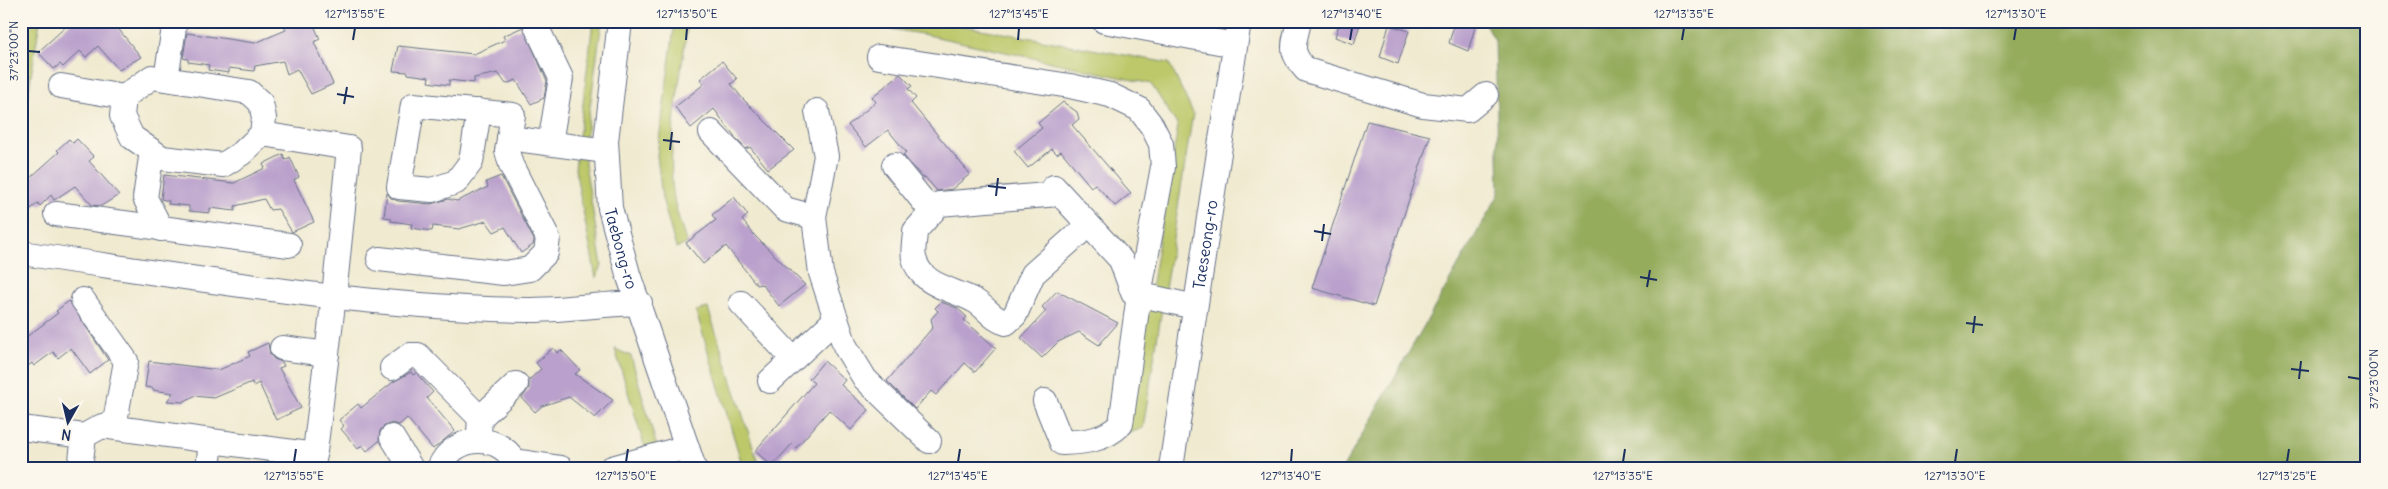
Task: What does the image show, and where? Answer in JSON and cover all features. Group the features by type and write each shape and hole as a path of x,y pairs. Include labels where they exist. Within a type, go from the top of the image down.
{"street":[{"path":"166,79 175,21"},
{"name":"Taebong-ro","path":"620,21 606,151 610,208 628,274 640,303 691,458"},
{"path":"1104,21 1235,46"},
{"name":"Taeseong-ro","path":"1171,468 1239,21"},
{"path":"1299,21 1294,46 1295,58 1306,70 1423,106 1468,110 1486,96"},
{"path":"536,26 561,78 550,144"},
{"path":"879,57 1070,86 1110,95 1139,109 1152,126 1161,144 1163,167 1139,295 1121,424 1112,434 1087,442 1062,443 1046,401"},
{"path":"61,86 124,97 152,77 249,92 261,103 264,118 262,134 242,152 222,164 162,158 132,137 122,116 124,97"},
{"path":"379,259 504,273 530,269 546,253 548,238 511,165 507,151 513,115 479,111"},
{"path":"818,111 826,156 814,216 821,273 845,346 866,379 929,441"},
{"path":"711,132 785,209 814,216"},
{"path":"21,428 84,436 102,426 211,441 314,461 350,148 262,134"},
{"path":"509,138 606,151"},
{"path":"152,151 145,198 161,229"},
{"path":"894,165 932,212"},
{"path":"1087,226 1032,274 1015,315 1006,323 998,321 976,301 938,286 924,275 914,258 915,231 939,204 1056,190 1087,226 1121,260 1133,293 1195,307"},
{"path":"56,214 289,245"},
{"path":"21,253 334,296 477,308 573,309 640,303"},
{"path":"83,300 126,361 114,428"},
{"path":"741,303 793,359"},
{"path":"770,380 836,319"},
{"path":"282,348 327,354"},
{"path":"392,368 410,355 418,355 479,429 492,442 505,450 516,464 561,468"},
{"path":"438,468 452,449 464,442 479,429 516,384"},
{"path":"80,468 84,436"},
{"path":"392,437 411,468"},
{"path":"208,468 211,441"},
{"path":"612,468 691,458"}],"green space":[{"path":"25,21 40,21 21,138 21,52"},
{"path":"593,21 602,21 585,142 585,164 602,266 596,278 575,169"},
{"path":"675,21 688,21 672,142 674,197 679,221 687,244 676,248 662,198 657,155"},
{"path":"841,21 937,21 1169,63 1193,113 1143,428 1127,434 1178,126 1151,84 928,35"},
{"path":"1483,21 2367,21 2367,468 1343,468 1499,194 1495,40"},
{"path":"708,308 760,468 743,468 696,311"},
{"path":"615,349 631,356 663,468 651,468"}],"building":[{"path":"72,21 112,21 141,57 119,70 98,46 86,57 80,51 63,67 60,64 54,69 38,52"},
{"path":"292,21 312,21 320,39 314,42 333,84 311,94 297,69 287,74 283,61 255,66 254,71 229,68 229,73 208,70 209,65 188,62 188,59 183,58 187,33 255,43 286,30 284,25"},
{"path":"1340,21 1361,21 1354,44 1335,37"},
{"path":"1455,21 1477,21 1468,51 1449,43"},
{"path":"1389,25 1409,31 1398,64 1380,57"},
{"path":"523,27 547,81 544,98 531,104 516,80 506,84 498,73 474,78 474,83 449,80 449,85 428,82 429,77 393,71 398,46 474,54 505,40 503,36"},
{"path":"722,61 737,79 731,84 742,98 794,150 768,169 750,147 746,149 739,142 714,109 691,128 675,107 704,84 700,79"},
{"path":"900,74 912,86 908,89 916,98 911,103 970,174 952,189 937,191 903,155 906,152 888,130 866,147 848,125 876,102 872,97"},
{"path":"1063,102 1077,112 1079,119 1072,125 1131,193 1115,206 1095,184 1091,187 1061,151 1057,154 1052,149 1028,168 1014,151 1042,128 1038,123"},
{"path":"1367,121 1430,136 1374,306 1312,288"},
{"path":"69,139 73,143 77,139 94,157 89,161 119,195 101,206 92,205 75,186 54,200 51,195 40,206 38,203 31,209 21,198 21,186 59,152 57,150"},
{"path":"283,154 285,160 290,157 299,177 294,180 314,222 292,232 278,209 270,210 264,199 235,206 235,211 210,208 210,213 189,211 189,206 168,204 169,201 161,199 164,175 234,183 265,168 263,164"},
{"path":"501,176 534,240 533,245 521,253 505,227 494,232 486,221 459,229 433,226 432,231 411,228 412,224 391,221 391,218 384,217 387,193 391,198 398,201 431,204 448,199 457,201 488,187 486,182"},
{"path":"734,197 748,215 742,220 755,236 805,285 779,306 762,284 757,285 726,246 703,264 686,243 716,220 712,215"},
{"path":"1057,291 1118,323 1099,345 1079,332 1058,342 1042,358 1021,338 1046,311 1042,307"},
{"path":"69,301 108,360 90,374 71,348 58,358 53,352 34,366 32,363 21,371 21,341 58,313 56,311"},
{"path":"941,302 957,308 967,317 964,320 996,348 975,372 965,363 936,395 931,391 915,409 887,381 933,327 931,319 938,311 935,308"},
{"path":"268,343 270,354 274,359 282,362 284,366 279,368 301,408 276,420 259,383 253,386 252,382 214,398 194,396 183,402 167,401 173,393 145,387 149,361 219,370 250,356 248,352"},
{"path":"553,348 557,353 561,350 580,370 575,374 613,400 595,418 569,397 542,406 535,412 522,398 529,388 529,380 541,369 536,363"},
{"path":"824,361 845,380 841,385 869,410 851,430 829,410 796,448 792,444 772,466 755,451 814,383 809,379"},
{"path":"411,372 413,375 416,373 433,392 427,398 455,431 433,449 407,418 399,425 392,423 384,426 380,431 379,441 367,451 362,445 358,449 341,429 344,426 339,420 358,404 361,408 393,382"}]}
